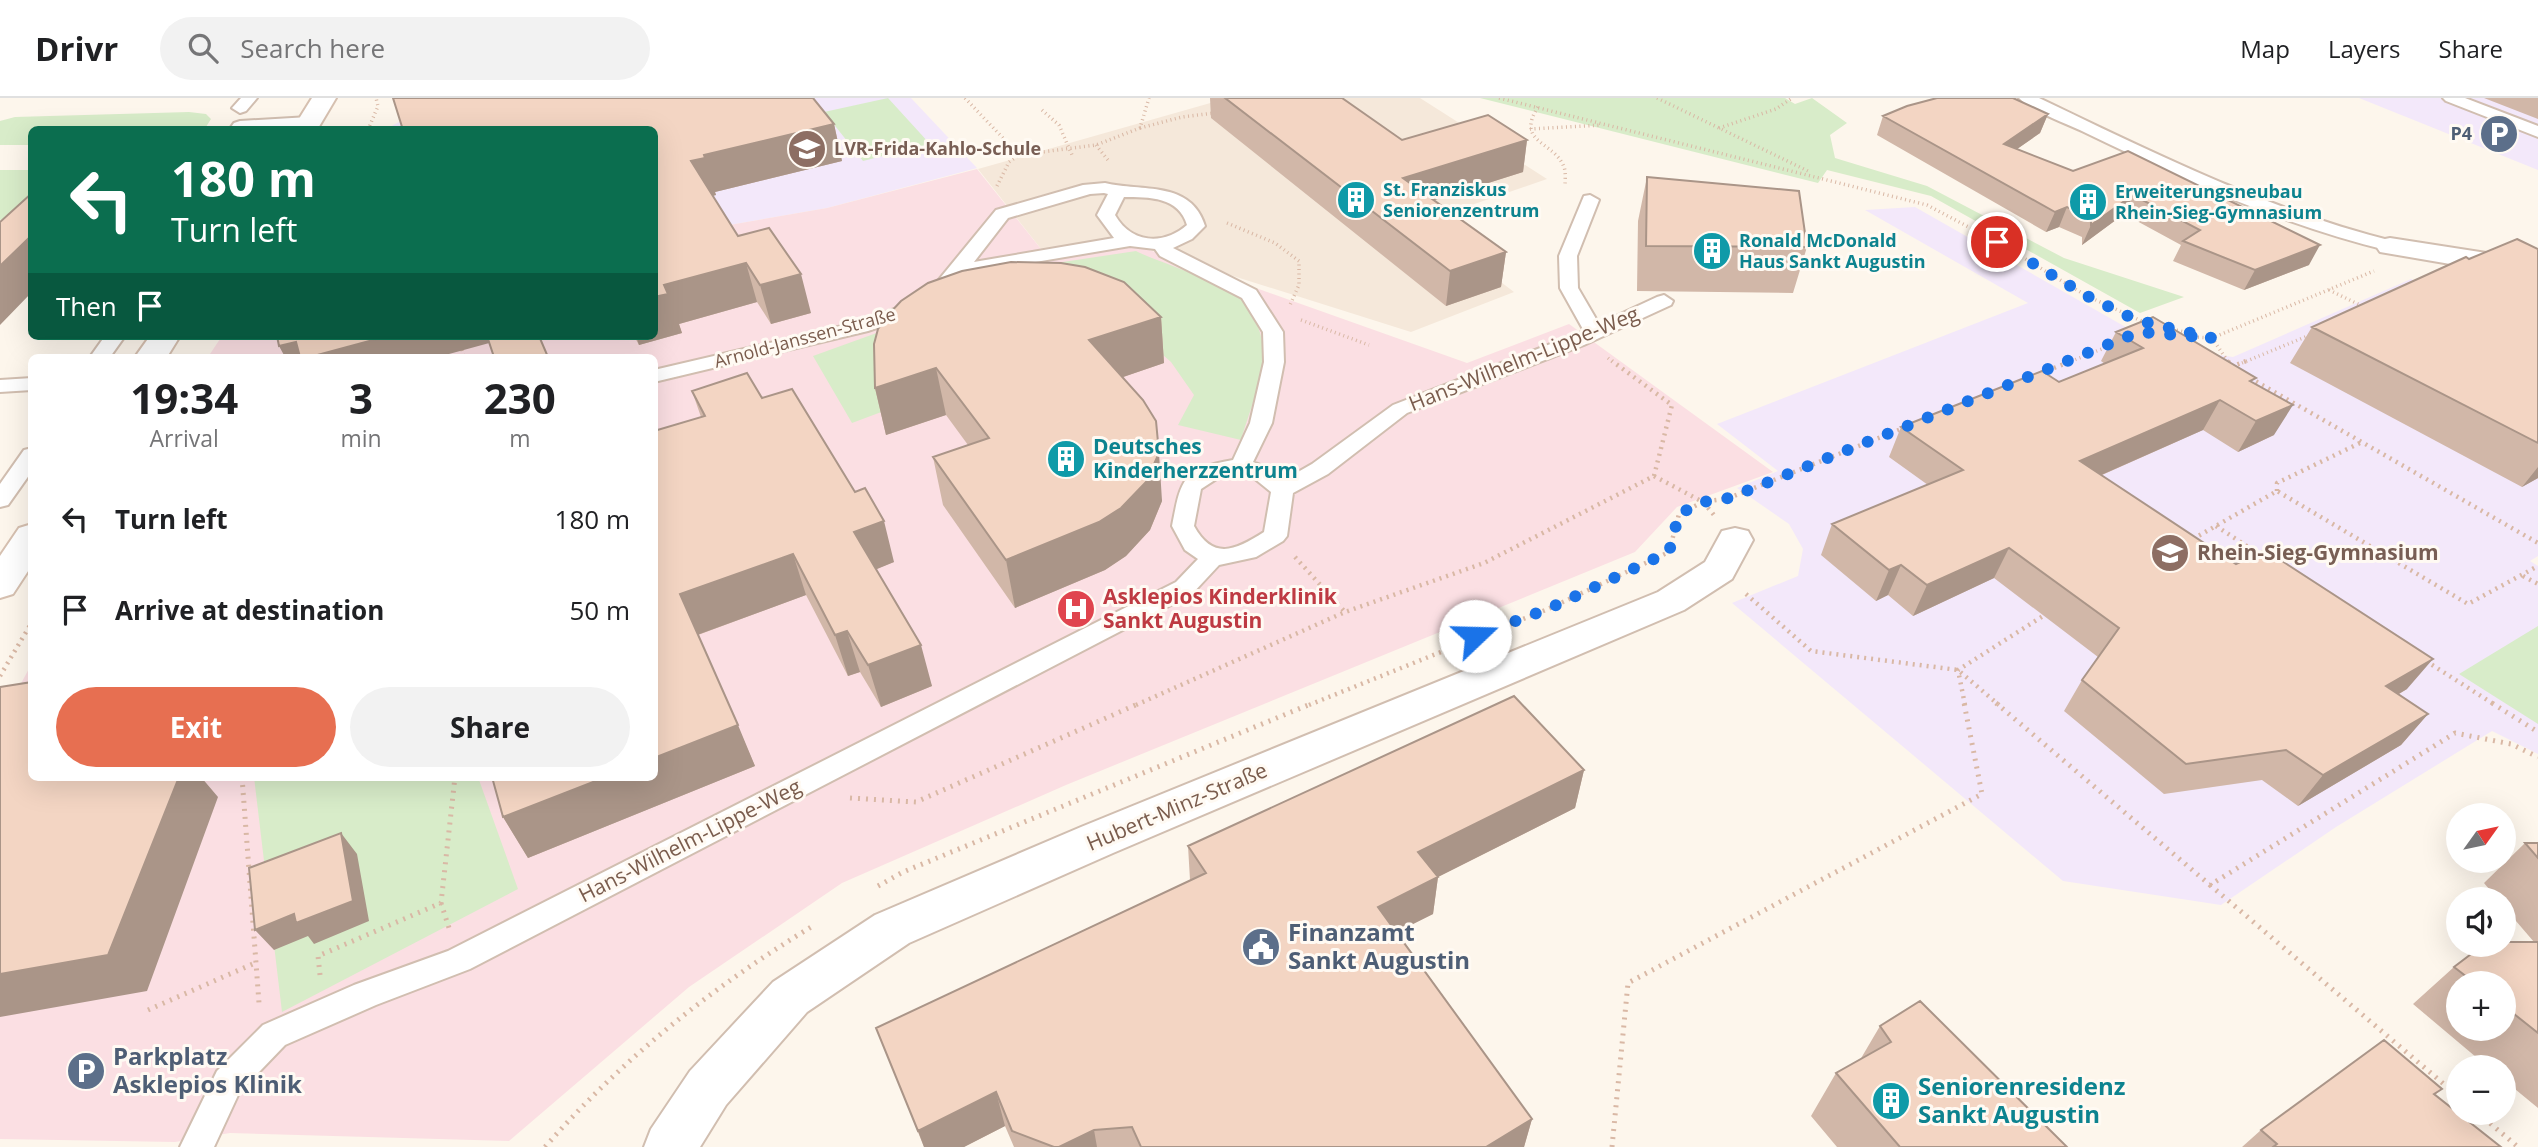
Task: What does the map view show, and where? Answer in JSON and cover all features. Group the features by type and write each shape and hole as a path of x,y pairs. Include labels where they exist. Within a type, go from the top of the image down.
{"street":[{"path":"307,126 324,98"},
{"path":"2401,248 2538,270"},
{"path":"0,585 28,542"},
{"name":"Hubert-Minz-Straße","path":"670,1147 708,1088 790,997 892,929 1097,840 1671,601 1727,555"}],"lane":[{"path":"2027,98 2240,200 2334,232 2401,248"},
{"path":"2451,98 2538,132"},
{"path":"240,126 307,126"},
{"name":"Arnold-Janssen-Straße","path":"658,375 861,327 930,303 1002,214 1089,189 1105,188 1118,192 1160,194 1188,208 1195,217 1196,226 1178,240 1160,244"},
{"path":"1118,192 1107,215 1110,223 1130,240 1144,244 1160,244 1166,252 1249,294 1273,332 1274,362 1261,423 1241,465"},
{"path":"1586,337 1569,288 1568,256 1590,200"},
{"path":"959,270 1130,240"},
{"name":"Hans-Wilhelm-Lippe-Weg","path":"1282,490 1320,469 1400,409 1586,337 1664,301"},
{"path":"0,386 28,384"},
{"path":"0,500 28,461"},
{"path":"1241,465 1264,474 1282,490 1275,536 1248,553 1213,557 1196,548 1183,526 1191,486 1214,470 1241,465"},
{"name":"Hans-Wilhelm-Lippe-Weg","path":"197,1147 228,1082 274,1035 365,995 459,960 964,703 1184,588 1213,557"}],"path":[{"path":"370,126 378,106 376,98"},
{"path":"965,98 1019,155"},
{"path":"1140,128 1149,98"},
{"path":"1499,98 1927,205 1997,242 2087,296 2136,320 2149,323"},
{"path":"1657,98 1820,177"},
{"path":"1718,128 1776,109 1792,98"},
{"path":"1042,110 1059,125 1072,155"},
{"path":"996,187 1009,162 1019,155 1096,145 1140,128 1182,117 1219,112"},
{"path":"1530,129 1606,124"},
{"path":"1226,223 1274,243 1299,261 1299,285 1286,315 1273,332"},
{"path":"2163,334 2212,338 2412,257 2401,248"},
{"path":"2328,290 2364,307"},
{"path":"1286,315 1369,345"},
{"path":"2161,326 2212,338 2231,367 2538,542"},
{"path":"2231,367 2313,334"},
{"path":"783,793 916,802 1345,612 1484,563 1654,477 1672,405 1641,379 1601,353 1586,337"},
{"path":"2034,376 2122,341"},
{"path":"462,350 463,354"},
{"path":"1318,700 1548,609 1633,571 1669,552 1679,514 1703,502 1729,498 1909,425"},
{"path":"2277,491 2277,483 2363,442"},
{"path":"1654,477 1703,502"},
{"path":"2182,544 2277,491"},
{"path":"2277,491 2468,604 2538,566"},
{"path":"2216,526 2273,563"},
{"path":"1275,536 1345,612"},
{"path":"1727,555 1811,651 1958,670 2446,1086"},
{"path":"2522,575 2538,584"},
{"path":"1958,670 2043,616"},
{"path":"0,676 28,629"},
{"path":"2423,659 2538,732"},
{"path":"1612,1147 1628,983 1982,794 1958,670"},
{"path":"2210,885 2455,733 2511,744 2538,757"},
{"path":"242,781 260,1012"},
{"path":"320,979 318,956 441,902 455,781"},
{"path":"148,1010 255,963"},
{"path":"2492,1125 2518,1147"}],"shaded area":[{"name":"LVR-Frida-Kahlo-Schule","path":"456,98 911,98 977,168 827,208 658,237 658,126 392,126 416,113"},
{"path":"1228,98 1420,98 1547,179 1422,222 1514,292 1411,332 1138,246 1049,259 978,169"},
{"name":"P4","path":"2359,98 2538,98 2538,170"},
{"name":"Asklepios Kinderklinik Sankt Augustin","path":"977,169 1049,259 1138,246 1467,363 1569,324 1773,472 1677,507 1635,552 1066,785 842,883 689,987 509,1141 230,1133 175,1142 0,1139 0,722 28,671 28,781 658,781 658,354 210,354 219,340 658,340 658,237 827,208"},
{"name":"Rhein-Sieg-Gymnasium","path":"1915,207 2159,346 2233,357 2411,279 2428,287 2538,291 2538,556 2530,561 2538,566 2538,754 2492,731 2336,827 2221,905 2063,881 1732,603 1798,576 1803,549 1789,524 1737,488 1778,471 1717,424 2028,303 1865,210"}],"green space":[{"path":"888,98 930,144 863,161 824,112"},
{"path":"1480,98 1785,98 1795,104 1812,98 1847,123 1830,135 1835,158 1927,186 2064,258 2184,297 2140,313 1931,196 1827,170 1818,183"},
{"path":"189,112 206,114 211,119 207,126 28,126 28,145 0,145 0,121 15,117"},
{"path":"0,170 28,170 28,208 0,220"},
{"path":"1136,251 1225,288 1244,301 1252,313 1262,341 1264,356 1241,440 1178,425 1194,395 1171,362 1124,321 852,423 813,356 932,313 977,275"},
{"path":"2538,626 2538,724 2459,674"},
{"path":"254,781 479,781 518,889 282,1012"}],"building":[{"path":"393,98 813,98 834,124 704,155 705,158 691,161 738,236 769,228 801,274 760,285 746,263 664,285 668,294 658,296 658,126 402,126"},
{"path":"1225,98 1342,98 1402,140 1488,115 1527,140 1403,178 1506,252 1450,271"},
{"path":"1937,98 2013,98 2048,114 2004,144 2073,171 2128,151 2320,245 2255,270 2183,241 2200,230 2133,195 2091,225 2091,217 2067,207 2055,212 1883,116"},
{"path":"1647,177 1799,191 1807,247 1646,246"},
{"path":"28,197 28,239 0,266 0,222"},
{"path":"2517,239 2538,249 2538,443 2312,327 2466,257 2469,259"},
{"name":"Deutsches Kinderherzzentrum","path":"1011,262 1061,263 1085,267 1124,282 1161,317 1089,340 1143,400 1156,421 1159,453 1146,482 1121,508 1099,522 1006,560 933,457 989,438 936,368 875,388 874,344 878,329 888,315 901,301 928,283 962,271"},
{"path":"2153,317 2256,378 2250,381 2293,405 2256,421 2220,400 2080,461 2236,564 2265,550 2433,659 2386,686 2428,714 2323,775 2286,750 2186,764 2082,680 2119,628 2009,548 1927,585 1901,565 1889,570 1832,524 1963,470 1901,427 2042,371 2059,382 2143,348 2116,332"},
{"path":"278,340 373,340 321,354 299,354 296,342 279,346"},
{"path":"488,340 541,340 547,354 493,354"},
{"path":"747,373 762,398 792,389 855,492 865,488 884,521 854,532 921,645 868,665 847,631 835,635 793,554 680,594 738,725 658,756 658,430 705,416 692,391"},
{"path":"28,683 28,781 177,781 108,955 0,974 0,687"},
{"name":"Finanzamt Sankt Augustin","path":"1514,696 1584,770 1418,852 1438,877 1378,907 1532,1119 1486,1147 1141,1147 1132,1127 1094,1130 1054,1147 1012,1131 996,1092 918,1131 876,1028 1206,873 1188,846"},
{"path":"493,781 596,781 503,817"},
{"path":"341,833 353,901 296,923 294,914 255,930 249,868"},
{"path":"2525,843 2538,843 2538,858"},
{"path":"2516,942 2538,942 2538,1033 2516,1016 2516,971 2459,971 2454,967 2467,957 2516,957"},
{"path":"1920,1001 2067,1147 1900,1147 1836,1073 1891,1042 1880,1026"},
{"path":"2384,1040 2442,1089 2434,1094 2446,1103 2446,1125 2473,1125 2501,1147 2273,1147 2277,1144 2261,1130"}],"place":[{"name":"P4","path":"2499,134"},
{"name":"LVR-Frida-Kahlo-Schule","path":"807,149"},
{"name":"St. Franziskus Seniorenzentrum","path":"1356,200"},
{"name":"Erweiterungsneubau Rhein-Sieg-Gymnasium","path":"2088,202"},
{"name":"Ronald McDonald Haus Sankt Augustin","path":"1712,251"},
{"name":"Deutsches Kinderherzzentrum","path":"1066,459"},
{"name":"Rhein-Sieg-Gymnasium","path":"2170,553"},
{"name":"Asklepios Kinderklinik Sankt Augustin","path":"1076,609"},
{"name":"Finanzamt Sankt Augustin","path":"1261,947"},
{"name":"Parkplatz Asklepios Klinik","path":"86,1071"},
{"name":"Seniorenresidenz Sankt Augustin","path":"1891,1101"}],"route":[{"path":"1475,636 1548,609 1669,552 1679,514 1703,502 1729,498 2139,332 2212,338 2136,320 2087,296 1997,242"}]}
